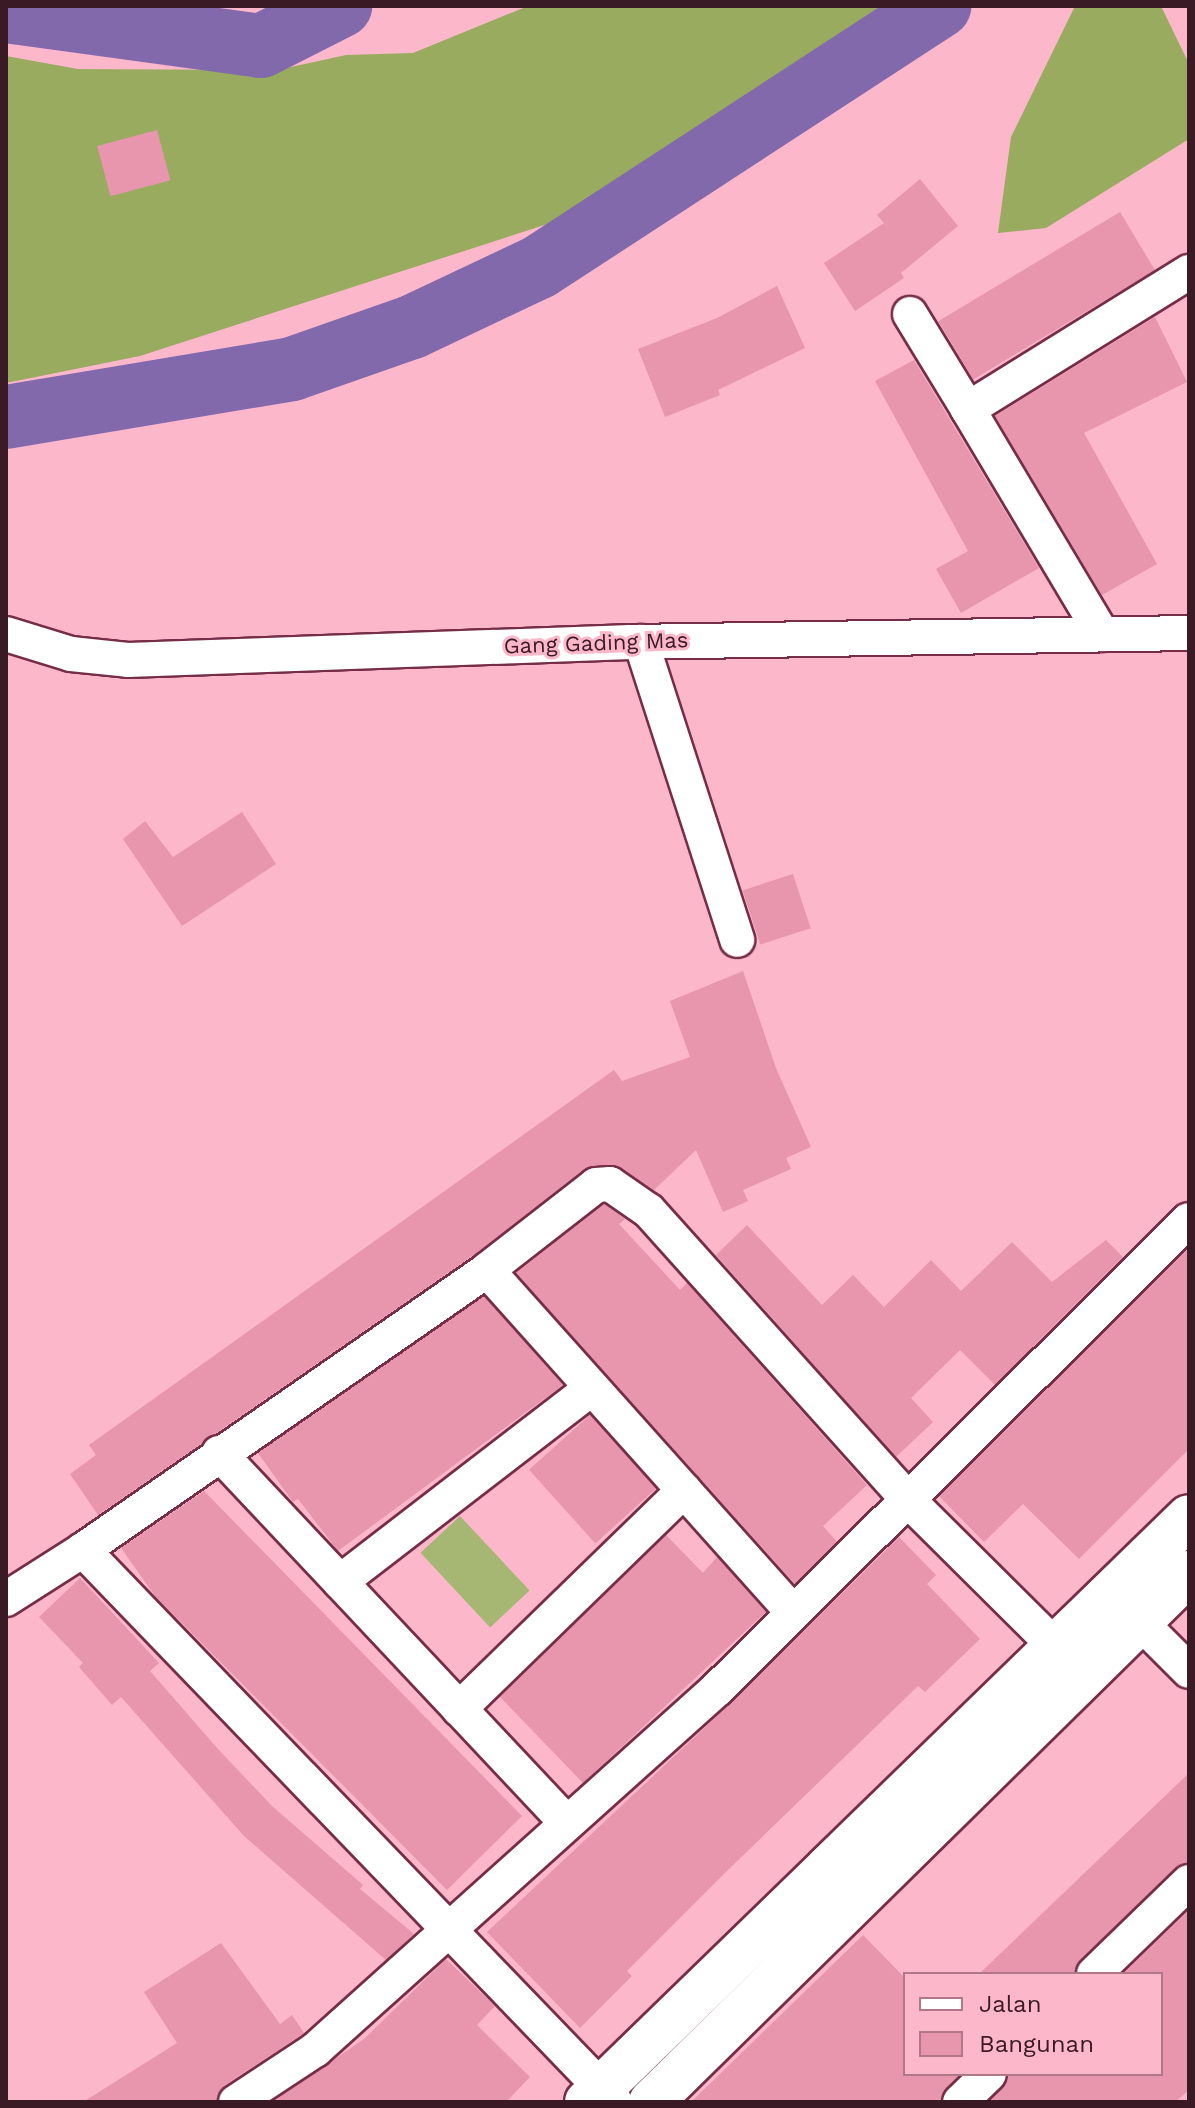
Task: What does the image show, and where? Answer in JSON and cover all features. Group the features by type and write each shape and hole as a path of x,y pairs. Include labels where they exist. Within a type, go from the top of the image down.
{"street":[{"path":"968,409 1189,272"},
{"path":"910,314 1102,634"},
{"name":"Gang Gading Mas","path":"6,634 71,654 128,660 641,642 1189,633"},
{"path":"641,642 737,940"},
{"path":"6,1599 83,1550 487,1270 596,1185 618,1186 649,1211 907,1499 1053,1644"},
{"path":"236,2102 315,2050 717,1689 1189,1220"},
{"path":"487,1270 793,1612"},
{"path":"340,1582 592,1388"},
{"path":"219,1453 567,1823"},
{"path":"459,1709 684,1490"},
{"path":"651,2102 1125,1607 1189,1517"},
{"path":"83,1550 447,1931 601,2098 1053,1644 1189,1573"},
{"path":"1125,1607 1189,1671"},
{"path":"1096,1972 1189,1882"},
{"path":"960,2102 987,2076"}],"green space":[{"path":"528,6 881,6 563,219 140,356 6,383 6,56 78,69 277,70 346,55 413,53"},
{"path":"1075,6 1161,6 1189,64 1189,139 1046,228 998,233 1011,137"},
{"path":"460,1516 530,1591 490,1627 421,1553"}],"building":[{"path":"157,130 170,180 111,196 97,146"},
{"path":"920,179 958,226 901,273 904,278 855,311 824,263 884,223 877,215"},
{"path":"1120,212 1155,270 973,379 938,321"},
{"path":"777,286 805,348 718,390 720,395 665,417 638,349 717,318"},
{"path":"1155,317 1187,382 1084,433 1157,564 1102,595 995,416"},
{"path":"914,360 1039,568 961,613 936,569 968,551 875,381"},
{"path":"242,812 276,864 182,926 123,839 145,821 173,857"},
{"path":"793,874 811,928 760,945 743,890"},
{"path":"743,971 776,1068 811,1147 786,1158 791,1169 743,1190 748,1201 723,1212 696,1150 654,1190 620,1167 584,1169 475,1254 98,1515 70,1474 96,1455 89,1445 614,1070 622,1081 690,1057 670,1001"},
{"path":"604,1204 625,1219 619,1224 680,1290 687,1283 867,1485 823,1526 837,1542 795,1584 516,1273"},
{"path":"747,1225 822,1305 853,1275 884,1307 931,1260 961,1291 1012,1242 1052,1282 1106,1240 1123,1257 995,1385 960,1350 911,1398 933,1422 896,1457 716,1255"},
{"path":"1189,1248 1189,1449 1079,1559 1023,1504 984,1542 939,1496"},
{"path":"484,1296 563,1385 338,1551 298,1499 293,1502 258,1453"},
{"path":"590,1415 656,1489 595,1543 529,1470"},
{"path":"204,1491 522,1816 447,1890 155,1596 121,1548"},
{"path":"666,1535 703,1573 717,1557 766,1612 583,1783 500,1697"},
{"path":"899,1537 936,1575 927,1584 980,1639 925,1692 918,1686 728,1870 627,1971 632,1976 580,2028 487,1932 731,1703"},
{"path":"80,1578 159,1663 150,1671 218,1749 272,1806 363,1885 360,1889 414,1934 386,1960 244,1836 121,1697 112,1705 79,1667 83,1663 39,1617"},
{"path":"1189,1773 1189,1863 1175,1868 1080,1960 1076,1972 981,1972"},
{"path":"1189,1910 1189,2090 1175,2102 989,2102 1007,2076 1163,2076 1163,1972 1125,1972"},
{"path":"863,1935 903,1976 903,2076 959,2076 941,2102 691,2102"},
{"path":"221,1943 280,2024 292,2015 304,2033 225,2085 216,2102 83,2102 177,2043 144,1992"},
{"path":"446,1959 495,2006 477,2025 530,2077 506,2102 272,2102 364,2039"}],"waterway":[{"path":"6,11 261,46 340,6"},
{"path":"6,417 292,369 412,327 539,267 940,6"}]}
